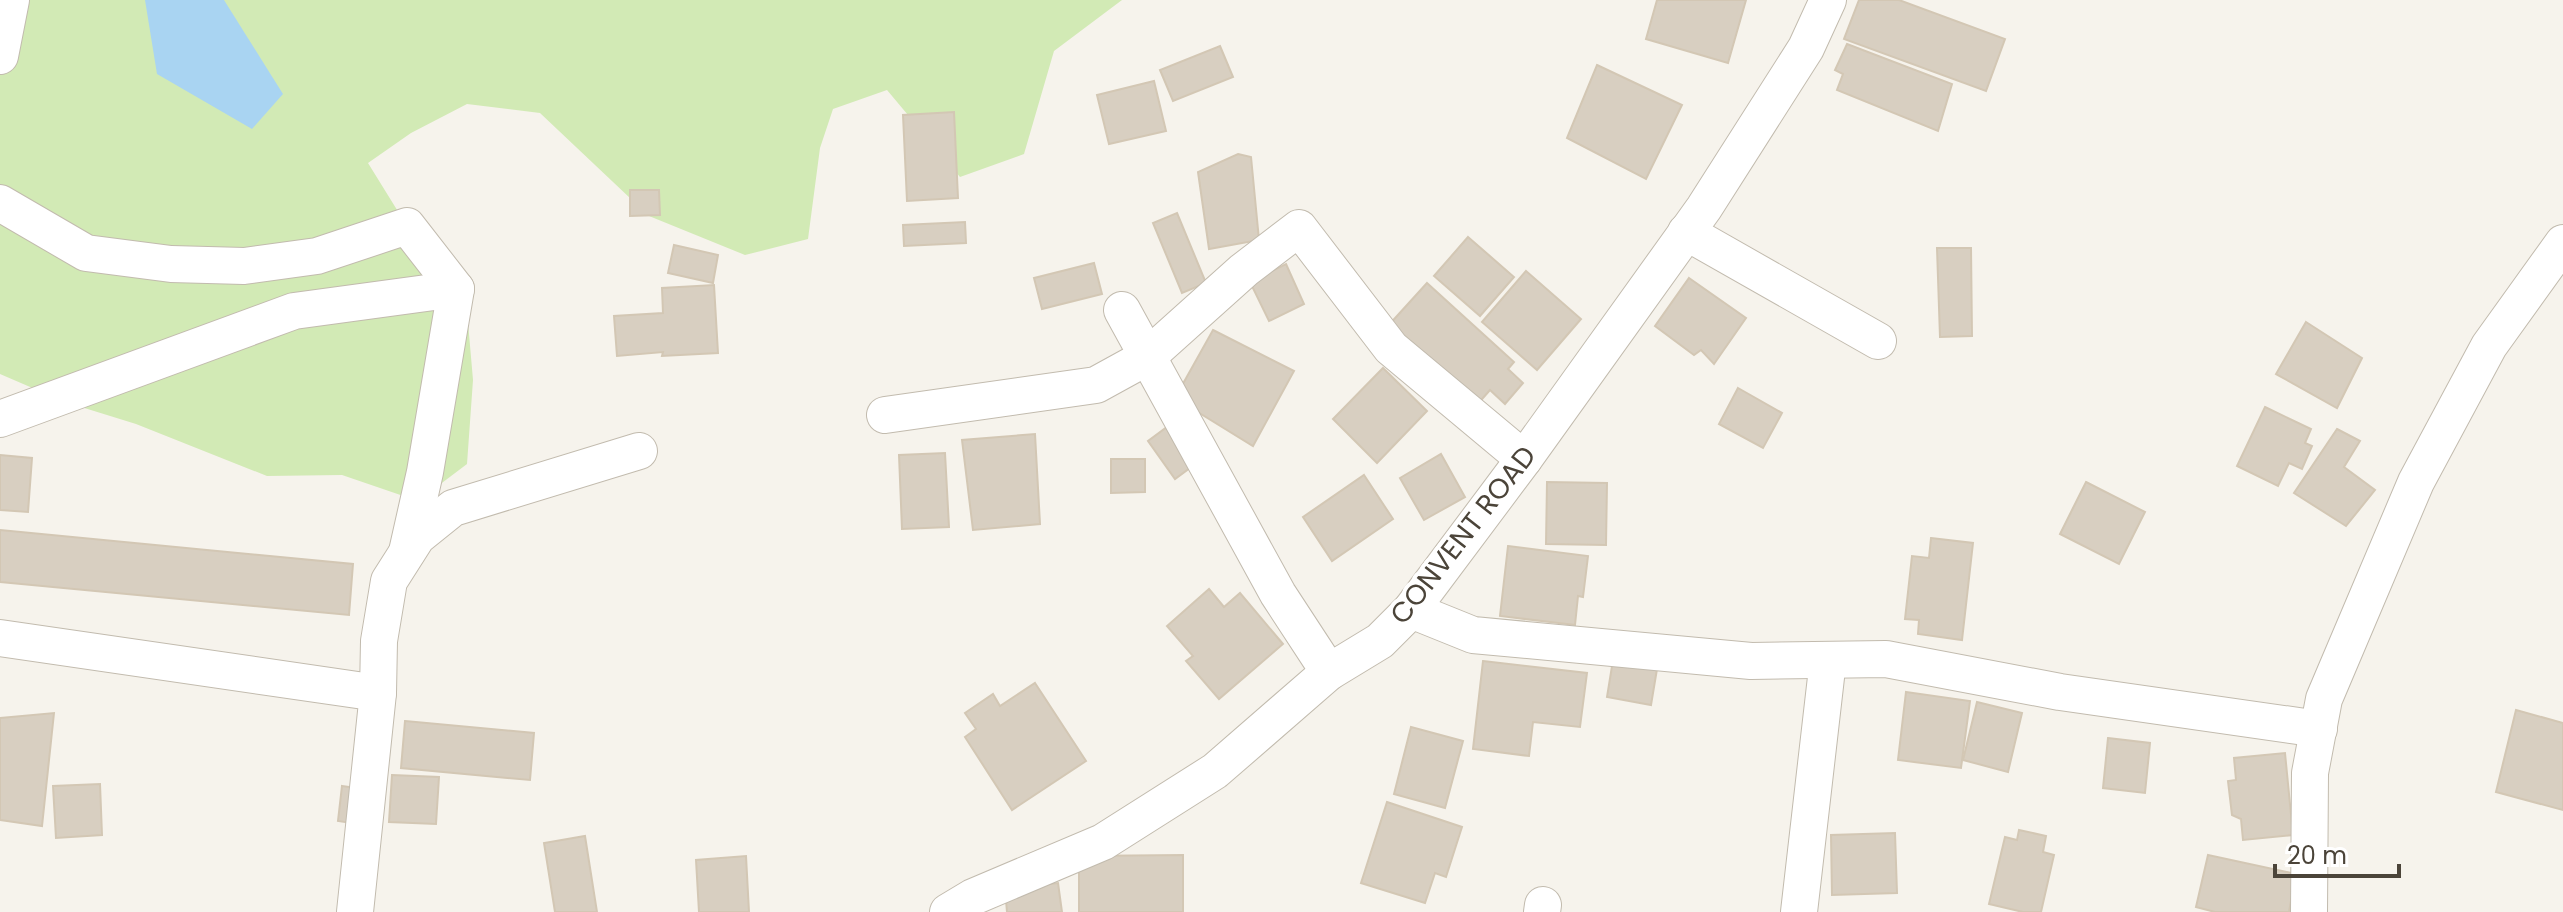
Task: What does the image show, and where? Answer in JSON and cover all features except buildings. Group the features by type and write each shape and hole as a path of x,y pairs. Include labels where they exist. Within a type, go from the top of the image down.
{"street":[{"path":"0,56 11,0"},
{"name":"CONVENT ROAD","path":"948,912 973,897 1103,842 1215,771 1329,672 1380,641 1411,610 1524,459 1686,232 1806,48 1828,0"},
{"path":"0,203 86,253 171,264 244,266 317,256 407,226 456,289 425,472 407,552"},
{"path":"885,415 1096,385 1147,357 1244,270 1299,228 1391,348 1524,459"},
{"path":"1686,232 1878,341"},
{"path":"2309,912 2310,773 2324,699 2416,482 2489,346 2563,243"},
{"path":"0,419 294,311 456,289"},
{"path":"1122,310 1278,594 1329,672"},
{"path":"355,912 378,693 379,641 389,581 417,537 453,508 639,451"},
{"path":"1411,610 1473,635 1751,661 1886,659 2060,692 2319,729"},
{"path":"0,638 378,693"},
{"path":"1799,912 1828,660"}],"green space":[{"path":"0,0 1122,0 1054,51 1024,154 960,177 887,90 833,109 820,148 808,239 745,255 649,216 540,113 467,104 411,133 368,163 407,226 465,288 473,380 467,464 418,501 342,475 267,476 136,424 65,402 0,374"}],"water":[{"path":"145,0 224,0 283,94 252,129 157,74"}]}
